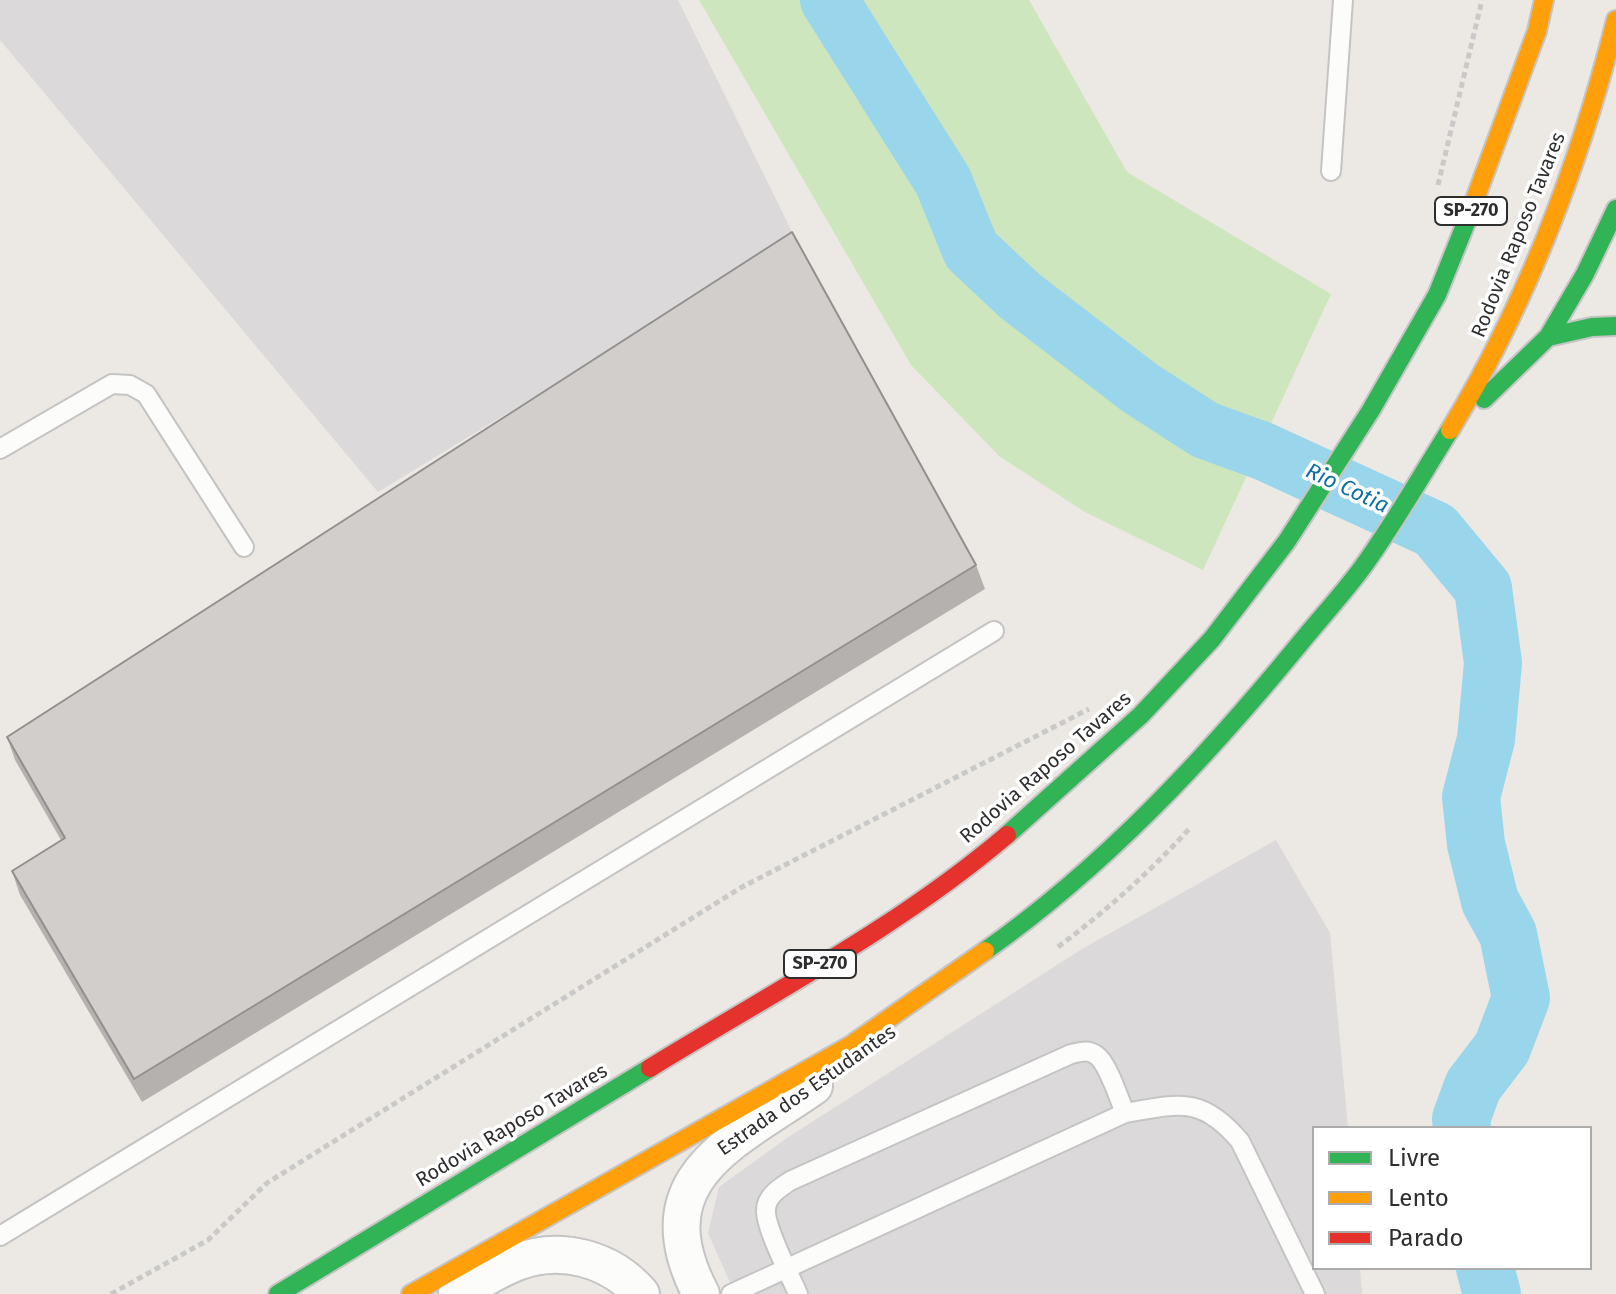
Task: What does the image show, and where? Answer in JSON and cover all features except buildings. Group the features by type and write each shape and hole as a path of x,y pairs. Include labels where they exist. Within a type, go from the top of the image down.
{"main road":[{"name":"Rodovia Raposo Tavares","path":"278,1294 873,932 984,854 1141,715 1212,639 1287,541 1371,410 1437,295 1487,171 1538,10"},
{"name":"Rodovia Raposo Tavares","path":"411,1294 851,1045 1017,928 1114,846 1191,769 1271,679 1362,568 1452,427 1499,345 1552,223 1596,100 1616,20"},
{"path":"1452,427 1504,382 1548,337 1585,274 1616,209"},
{"path":"1548,337 1592,327 1616,326"}],"street":[{"name":"Estrada dos Estudantes","path":"701,1294 682,1243 681,1223 684,1201 694,1178 709,1159 913,1017 1017,928"},
{"path":"457,1294 520,1261 572,1256 609,1267 641,1294"}],"lane":[{"path":"1331,171 1343,0"},
{"path":"0,449 112,384 130,385 146,394 244,547"},
{"path":"0,1236 994,631"},
{"path":"798,1294 768,1224 765,1209 771,1194 790,1181 1083,1051 1095,1054 1102,1062 1125,1113"},
{"path":"731,1294 1125,1113 1181,1104 1223,1120 1240,1141 1315,1294"}],"path":[{"path":"1436,192 1482,0"},
{"path":"111,1294 208,1240 267,1183 742,887 1091,708"}],"shaded area":[{"path":"0,0 678,0 795,238 378,492 0,40"},
{"path":"1276,840 1330,933 1348,1126 1312,1126 1312,1270 1360,1270 1362,1294 735,1294 708,1233 719,1187 787,1138 1082,949"}],"green space":[{"path":"699,0 1029,0 1127,172 1331,294 1203,570 1085,512 999,456 911,365"}],"waterway":[{"name":"Rio Cotia","path":"829,0 943,181 971,250 1020,296 1140,388 1205,430 1263,451 1435,530 1483,588 1493,663 1486,739 1471,797 1476,844 1490,901 1508,934 1521,998 1502,1048 1473,1086 1461,1119 1462,1126"},
{"name":"Rio Cotia","path":"1486,1270 1492,1294"}],"traffic: fast":[{"path":"1484,399 1548,337 1585,274 1616,209"},
{"path":"1007,835 1141,715 1212,639 1287,541 1371,410 1437,295 1470,213"},
{"path":"1548,337 1592,327 1616,326"},
{"path":"985,951 1071,884 1112,847 1226,730 1362,568 1450,430"},
{"path":"278,1294 650,1068"}],"traffic: slow":[{"path":"1470,213 1537,31 1544,0"},
{"path":"1450,430 1503,332 1548,231 1586,127 1616,20"},
{"path":"411,1294 851,1045 985,951"}],"traffic: jam":[{"path":"650,1068 878,930 923,900 1007,835"}]}
